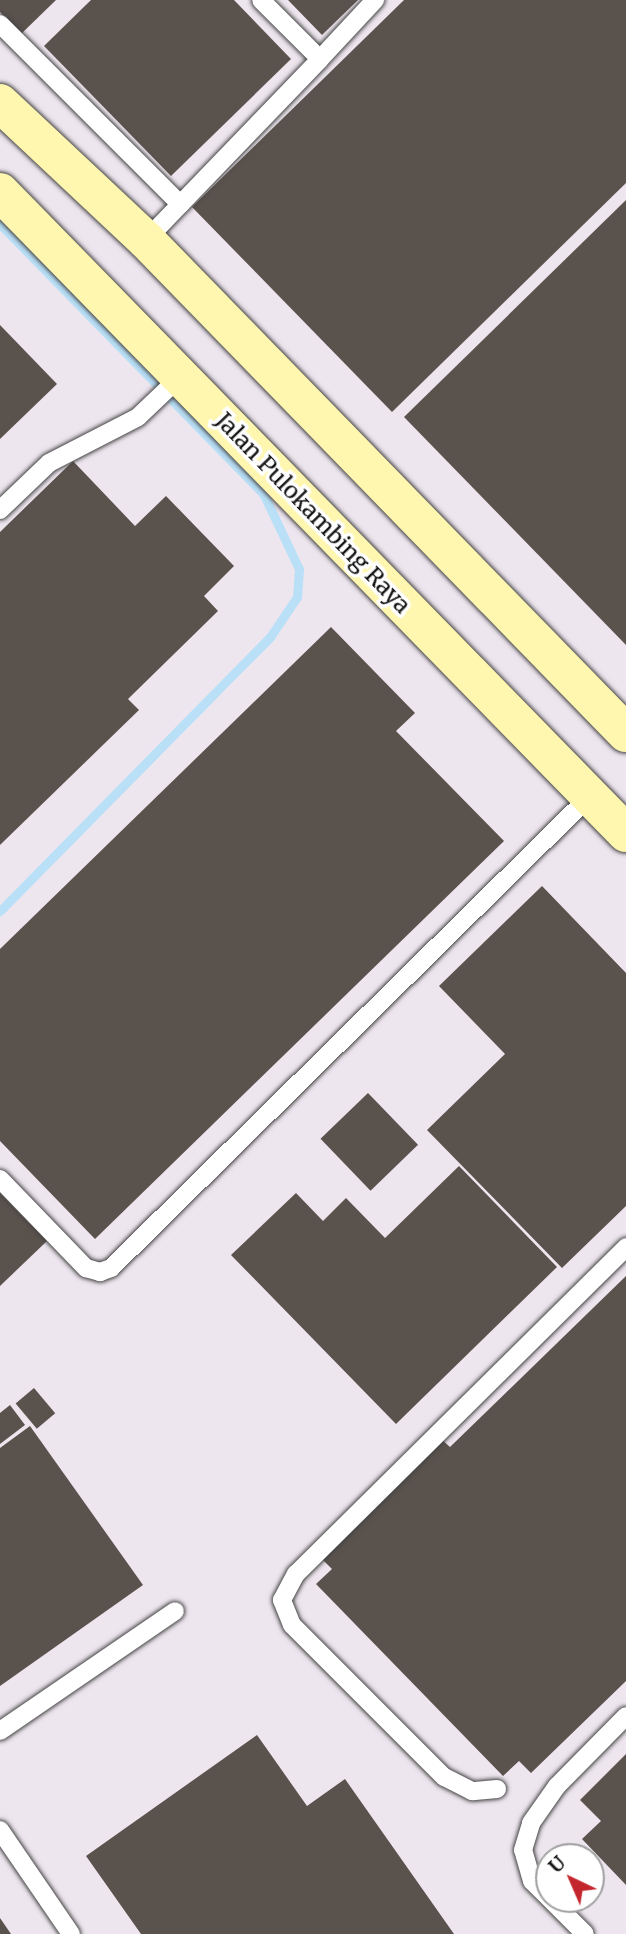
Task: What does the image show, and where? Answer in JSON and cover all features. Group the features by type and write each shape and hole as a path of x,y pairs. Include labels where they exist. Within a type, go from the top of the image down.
{"street":[{"path":"0,103 146,240 626,733"},
{"name":"Jalan Pulokambing Raya","path":"0,192 168,389 626,833"}],"lane":[{"path":"261,0 320,59"},
{"path":"146,240 375,0"},
{"path":"0,24 180,204"},
{"path":"0,510 49,463 138,417 168,389"},
{"path":"0,1180 86,1268 100,1272 111,1268 590,796"},
{"path":"497,1788 472,1791 444,1777 292,1625 282,1600 296,1574 626,1247"},
{"path":"0,1731 175,1611"},
{"path":"535,1883 523,1850 531,1823 557,1786 626,1716"},
{"path":"0,1830 71,1934"},
{"path":"565,1913 585,1934"}],"shaded area":[{"path":"0,0 626,0 626,1934 0,1934"}],"building":[{"path":"0,0 56,0 21,34 0,12"},
{"path":"91,0 234,0 291,59 171,176 44,46"},
{"path":"288,0 358,0 322,35"},
{"path":"404,0 626,0 626,183 392,412 192,207"},
{"path":"626,200 626,645 404,417"},
{"path":"0,325 57,384 0,439"},
{"path":"73,461 135,526 166,496 234,566 204,596 218,611 128,699 139,710 0,845 0,532"},
{"path":"331,627 415,713 396,731 504,841 95,1239 0,1141 0,949"},
{"path":"542,886 626,973 626,1206 562,1268 427,1130 505,1054 439,986"},
{"path":"368,1093 418,1145 371,1191 321,1139"},
{"path":"459,1166 557,1267 396,1424 231,1255 296,1193 323,1221 346,1198 385,1238"},
{"path":"0,1193 47,1241 0,1286"},
{"path":"626,1276 626,1681 531,1773 519,1761 503,1776 316,1584 332,1569 319,1556 439,1437 450,1447"},
{"path":"34,1388 55,1413 37,1429 16,1403"},
{"path":"10,1405 25,1425 0,1444 0,1413"},
{"path":"30,1426 143,1585 0,1686 0,1448"},
{"path":"257,1735 307,1806 345,1779 454,1934 141,1934 86,1856"},
{"path":"626,1754 626,1885 605,1863 605,1843 586,1843 582,1839 601,1821 580,1800"},
{"path":"0,1918 11,1934 0,1934"}],"waterway":[{"path":"0,224 264,495 299,569 297,597 270,637 0,911"}]}
